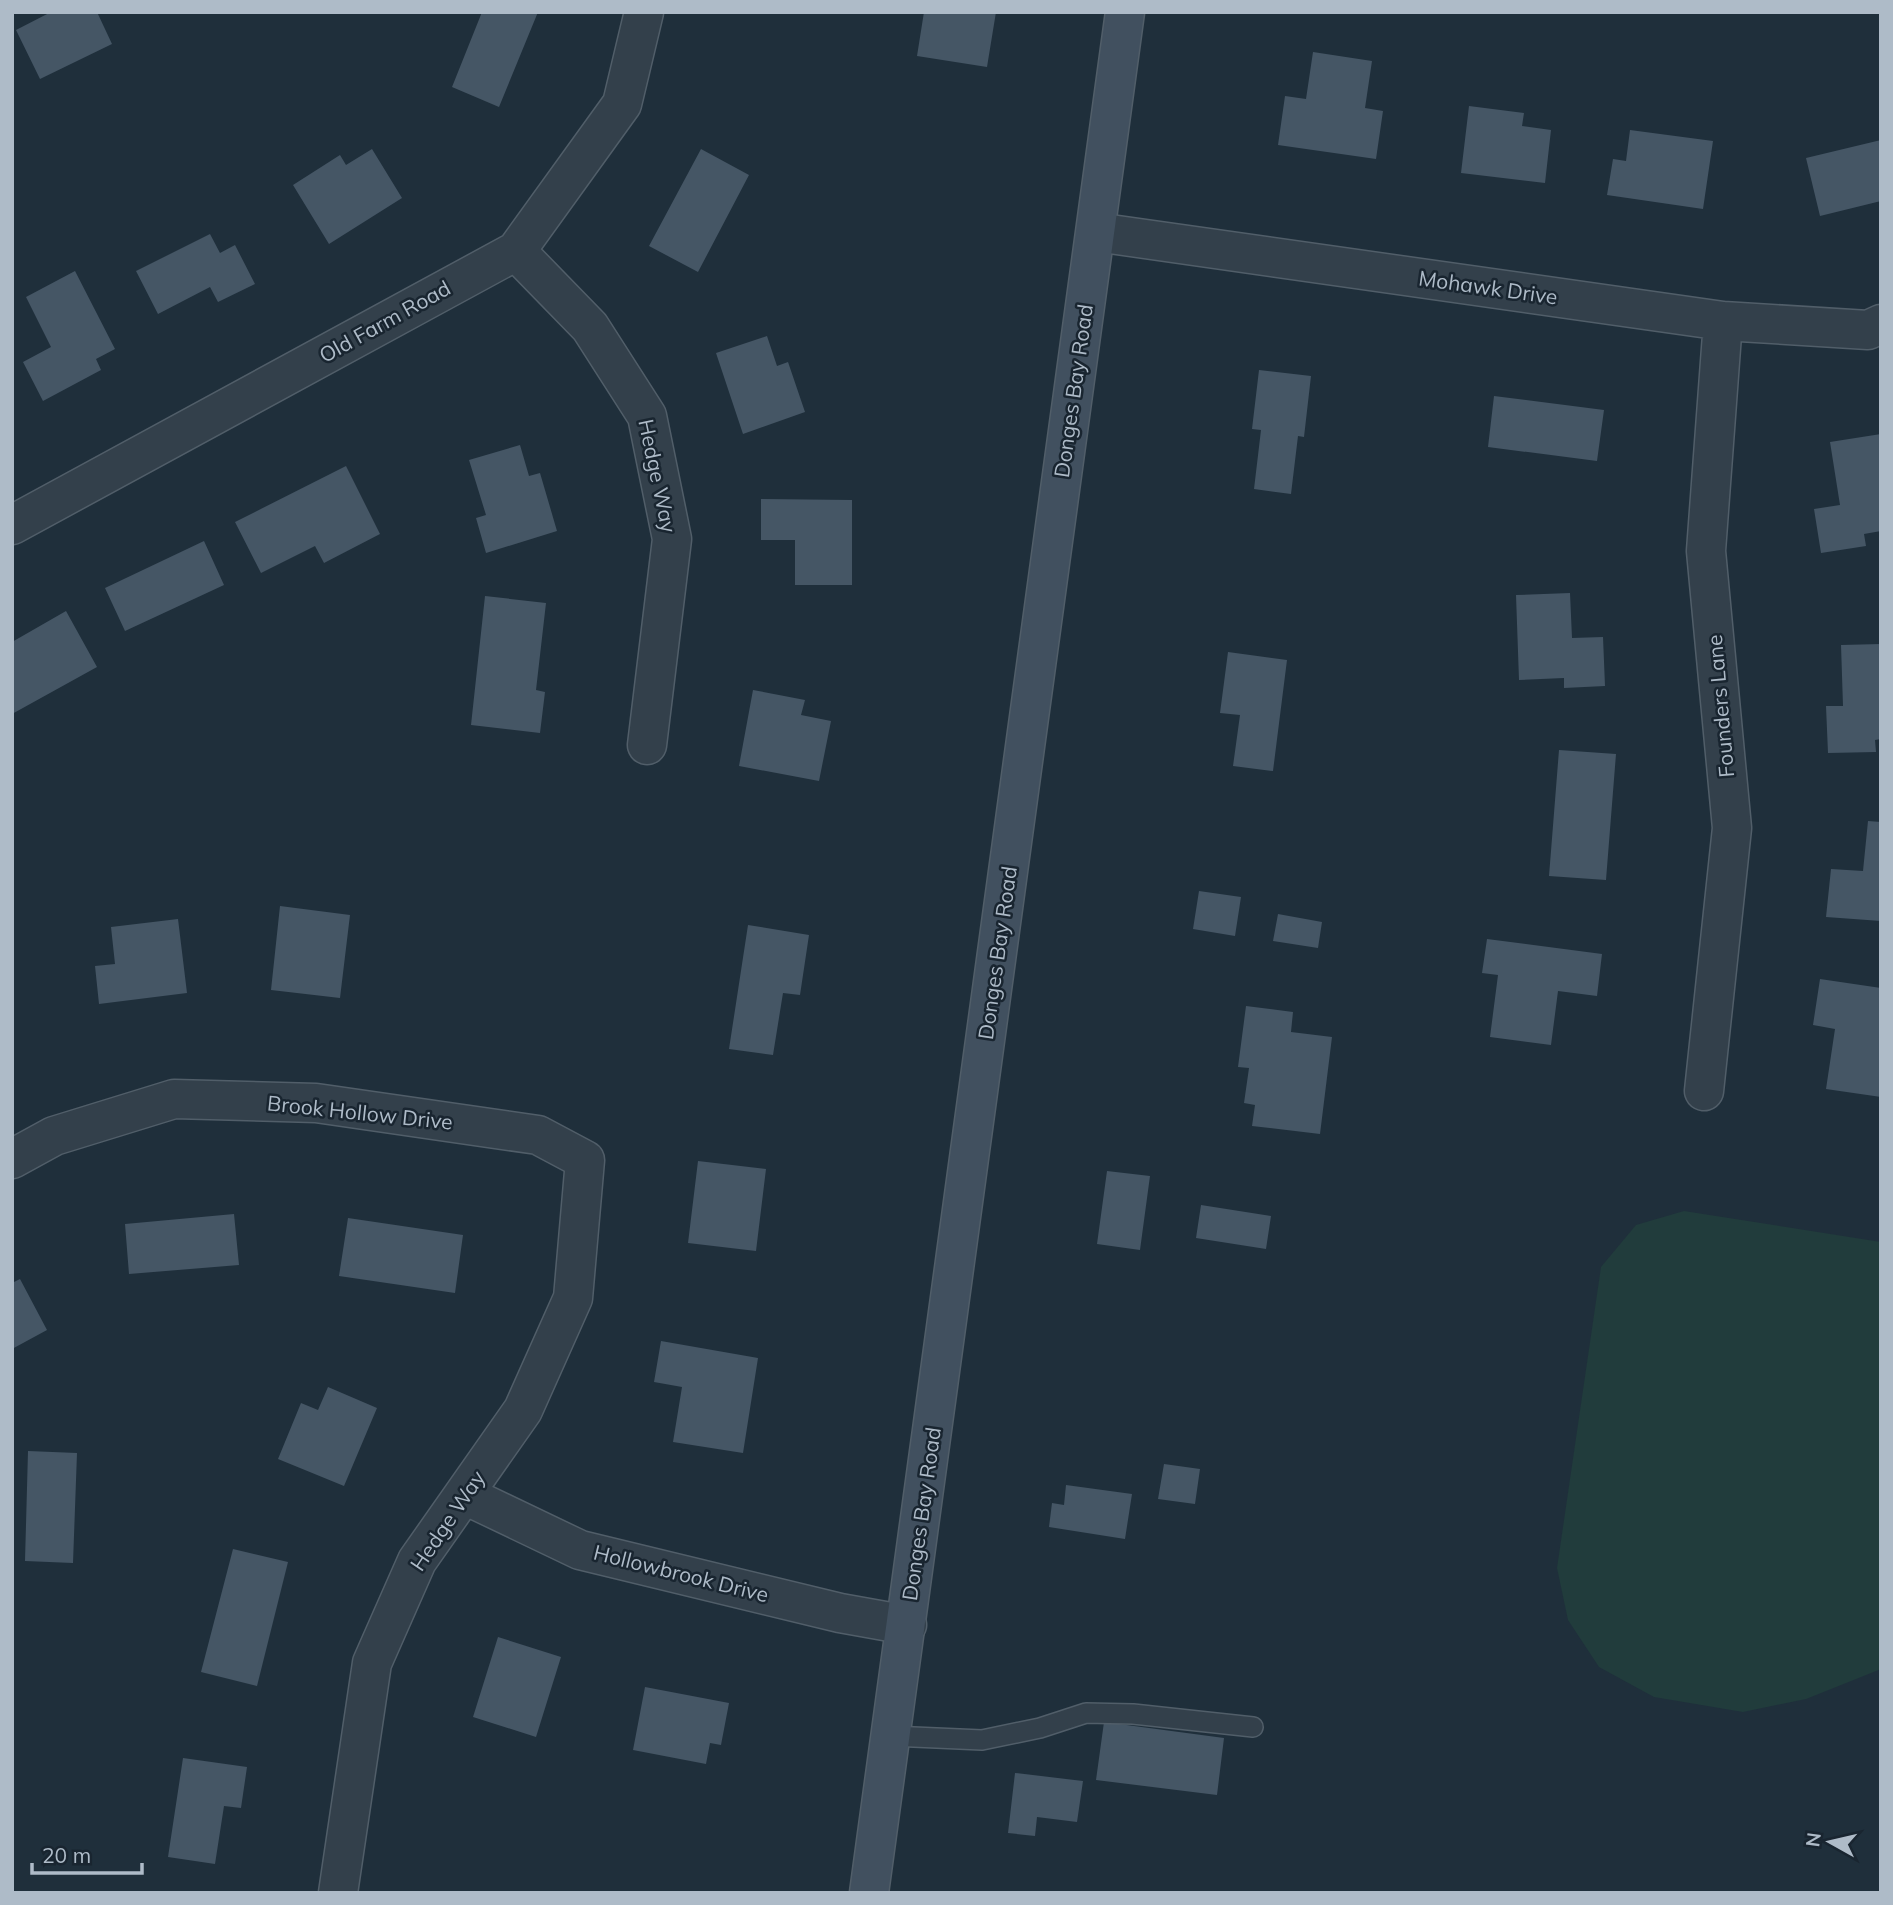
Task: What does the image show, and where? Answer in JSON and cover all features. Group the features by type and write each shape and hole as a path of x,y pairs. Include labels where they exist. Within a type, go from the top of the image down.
{"street":[{"name":"Old Farm Road","path":"12,525 516,251 622,104 644,12"},
{"name":"Donges Bay Road","path":"869,1893 1125,12"},
{"name":"Mohawk Drive","path":"1096,232 1723,321 1868,330 1881,324"},
{"name":"Hedge Way","path":"516,251 590,327 647,416 672,540 647,745"},
{"name":"Founders Lane","path":"1704,1091 1732,828 1706,551 1723,321"},
{"name":"Brook Hollow Drive","path":"12,1159 54,1136 174,1099 316,1103 538,1135 585,1160"},
{"name":"Hedge Way","path":"338,1893 372,1663 417,1561 523,1410 573,1298 585,1160"},
{"name":"Hollowbrook Drive","path":"465,1495 580,1550 840,1613 906,1625"}],"lane":[{"path":"891,1736 982,1740 1040,1728 1086,1713 1133,1714 1253,1727"}],"green space":[{"path":"1684,1211 1881,1242 1881,1669 1806,1699 1743,1712 1654,1697 1599,1667 1568,1620 1557,1568 1601,1267 1636,1225"}],"building":[{"path":"51,12 97,12 112,44 40,79 16,30"},
{"path":"482,12 538,12 499,107 452,87"},
{"path":"924,12 996,12 987,67 917,56"},
{"path":"1313,52 1372,61 1365,108 1383,111 1376,159 1278,145 1285,96 1306,99"},
{"path":"1469,106 1524,113 1522,126 1551,130 1545,183 1461,173"},
{"path":"1630,130 1713,141 1703,209 1607,195 1613,159 1626,161"},
{"path":"1881,140 1881,201 1820,216 1806,158"},
{"path":"372,149 402,198 329,244 293,185 340,155 346,165"},
{"path":"701,149 749,175 698,272 649,246"},
{"path":"210,234 220,253 235,245 255,284 218,302 210,287 158,314 136,271"},
{"path":"75,271 115,349 96,359 101,370 43,401 23,362 51,347 26,297"},
{"path":"767,336 777,366 788,362 805,412 743,434 716,353"},
{"path":"1259,370 1311,376 1304,437 1298,436 1291,494 1254,489 1261,430 1252,429"},
{"path":"1494,396 1604,410 1597,461 1488,447"},
{"path":"1881,434 1881,531 1864,534 1866,546 1821,553 1814,509 1840,505 1830,442"},
{"path":"520,445 529,476 540,473 557,531 486,553 476,518 486,515 469,460"},
{"path":"346,466 380,534 324,563 315,546 261,573 235,522"},
{"path":"761,499 852,500 852,585 795,585 795,540 761,540"},
{"path":"204,541 224,585 125,631 105,588"},
{"path":"1570,593 1572,638 1603,637 1605,686 1564,688 1564,678 1519,680 1516,595"},
{"path":"485,596 546,603 536,690 545,692 540,733 471,725"},
{"path":"66,611 97,667 12,714 12,642"},
{"path":"1881,644 1881,739 1875,740 1876,752 1828,753 1826,706 1843,706 1841,645"},
{"path":"1228,652 1287,660 1273,771 1233,766 1240,715 1220,713"},
{"path":"753,690 805,700 801,715 831,721 819,781 739,766"},
{"path":"1559,750 1616,754 1606,880 1549,876"},
{"path":"1868,821 1881,822 1881,921 1826,917 1831,869 1863,871"},
{"path":"1199,891 1241,897 1235,936 1193,929"},
{"path":"280,906 350,915 340,998 271,990"},
{"path":"1278,914 1322,922 1318,948 1273,941"},
{"path":"178,919 187,993 99,1004 95,966 115,964 111,927"},
{"path":"748,925 809,935 800,995 783,993 773,1055 729,1049"},
{"path":"1487,939 1602,954 1597,996 1558,991 1551,1045 1490,1037 1498,975 1482,973"},
{"path":"1820,979 1881,988 1881,1097 1826,1089 1835,1029 1813,1025"},
{"path":"1246,1006 1293,1012 1291,1032 1332,1037 1320,1134 1252,1126 1255,1105 1244,1103 1249,1068 1238,1067"},
{"path":"698,1161 766,1169 756,1251 688,1243"},
{"path":"1107,1171 1150,1176 1140,1250 1097,1244"},
{"path":"1201,1205 1271,1216 1266,1249 1196,1238"},
{"path":"234,1214 239,1265 129,1274 125,1224"},
{"path":"348,1218 463,1235 455,1293 339,1276"},
{"path":"20,1279 47,1330 12,1349 12,1283"},
{"path":"661,1341 758,1358 743,1453 673,1442 682,1387 654,1382"},
{"path":"328,1387 377,1408 344,1486 278,1459 301,1403 318,1410"},
{"path":"28,1451 77,1453 73,1563 25,1561"},
{"path":"1164,1464 1200,1469 1195,1504 1158,1499"},
{"path":"1066,1485 1132,1494 1125,1539 1049,1527 1052,1503 1064,1505"},
{"path":"233,1549 288,1562 257,1686 201,1672"},
{"path":"498,1637 561,1657 536,1737 473,1717"},
{"path":"645,1687 729,1703 721,1745 710,1743 706,1764 633,1750"},
{"path":"1104,1722 1224,1738 1217,1795 1096,1780"},
{"path":"183,1758 247,1767 241,1808 224,1806 215,1864 168,1857"},
{"path":"1015,1773 1083,1781 1077,1822 1037,1817 1035,1836 1008,1833"}]}
